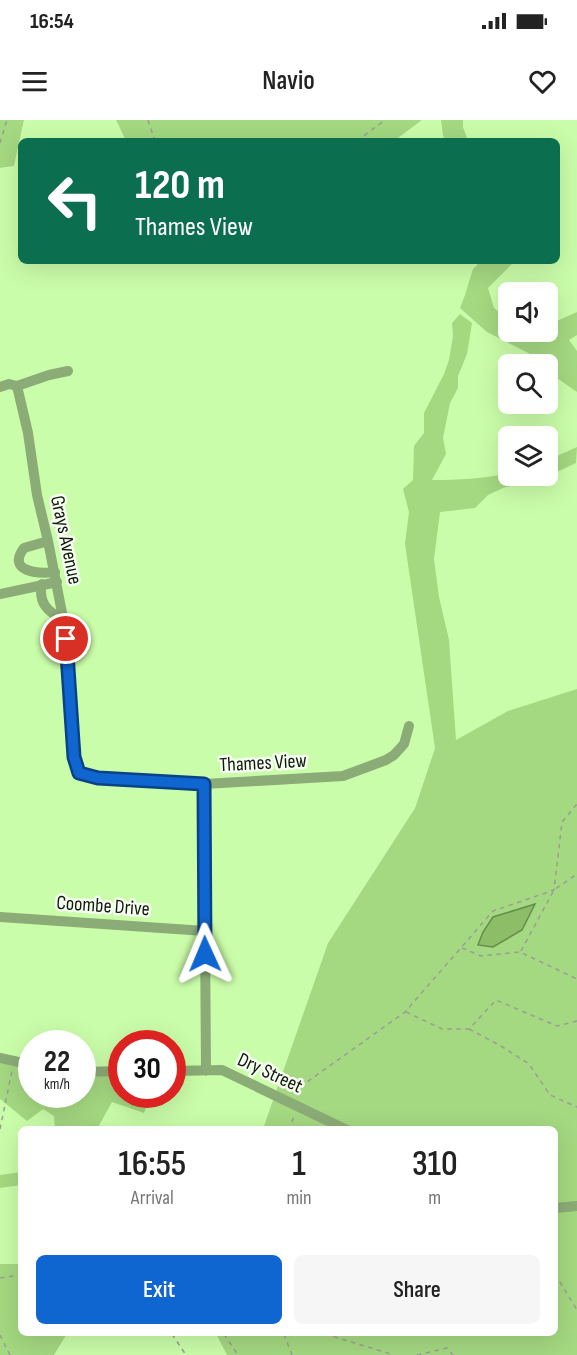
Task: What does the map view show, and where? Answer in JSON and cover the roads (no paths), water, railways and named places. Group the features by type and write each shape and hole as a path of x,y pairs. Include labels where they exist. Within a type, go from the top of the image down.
{"street":[{"path":"0,387 9,384 17,386 68,371"},
{"name":"Grays Avenue","path":"17,386 63,618 74,757 79,773"},
{"path":"48,541 24,548 19,556 20,563 26,571 56,577"},
{"path":"0,594 42,584 56,577"},
{"path":"42,584 41,596 45,608 63,618"},
{"name":"Thames View","path":"79,773 98,778 204,784 343,776 394,755 404,744 409,726"},
{"path":"204,784 206,1071"},
{"name":"Coombe Drive","path":"0,917 204,931"},
{"path":"0,1058 18,1062"},
{"name":"Dry Street","path":"186,1071 222,1070 340,1126"},
{"path":"558,1208 577,1206"}]}
